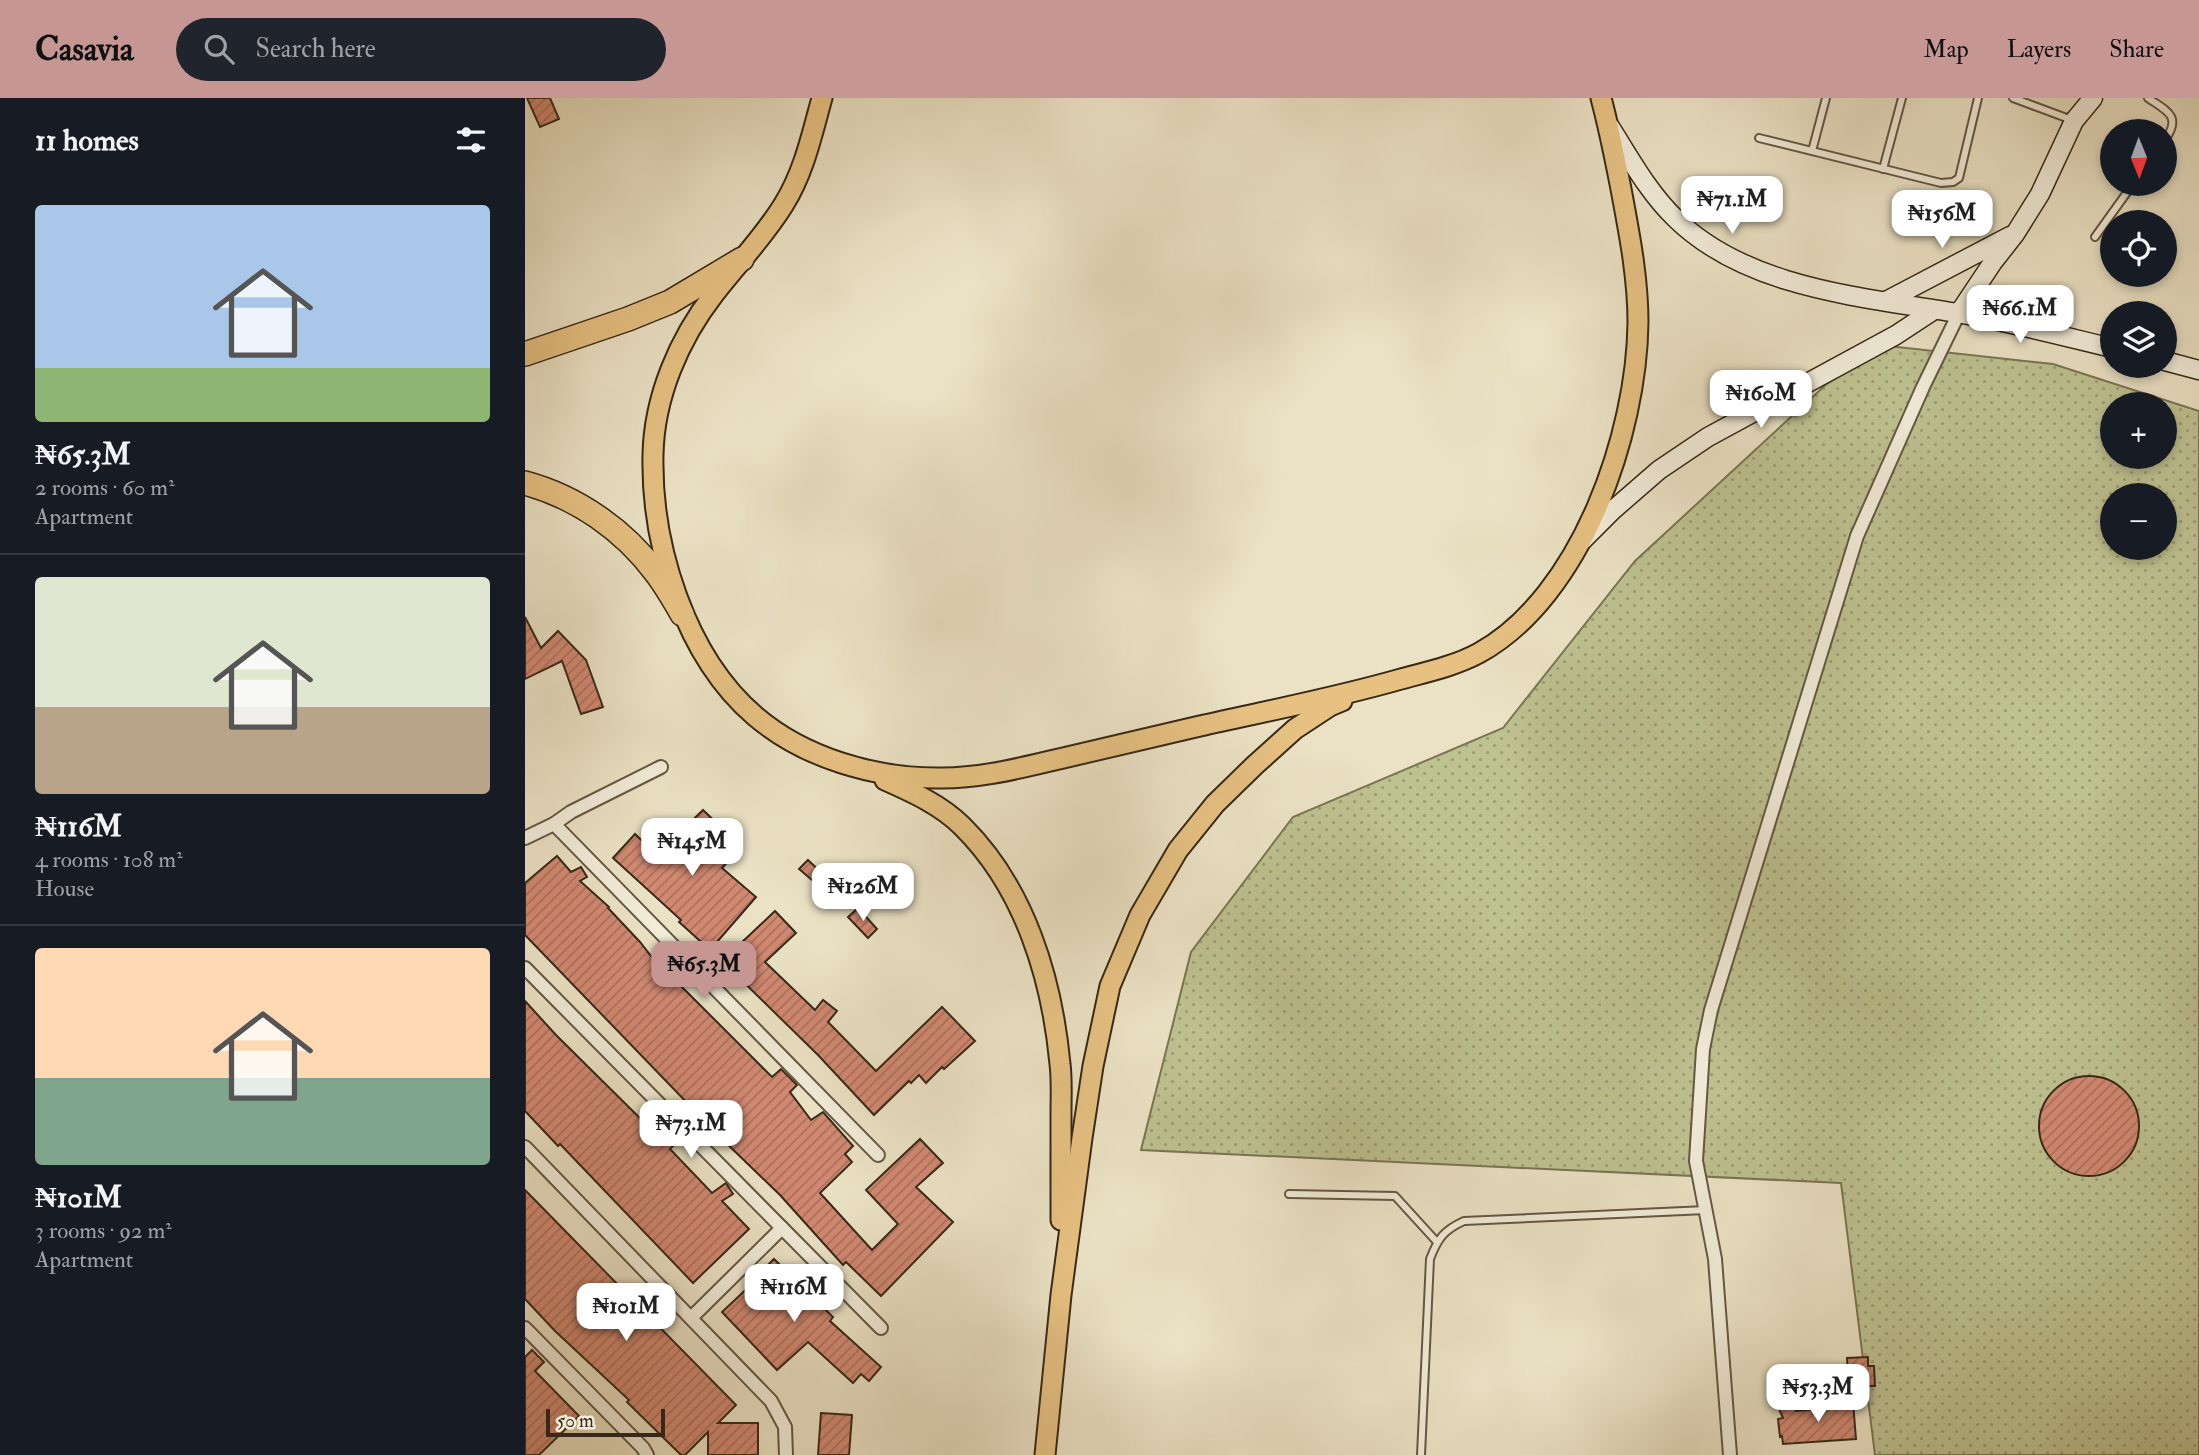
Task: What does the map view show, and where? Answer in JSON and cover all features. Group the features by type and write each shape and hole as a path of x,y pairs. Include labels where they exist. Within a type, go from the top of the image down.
{"highway":[{"path":"525,354 670,302 742,259"},
{"path":"525,483 574,502 607,523 634,547 656,573 682,614"}],"main road":[{"path":"822,98 800,174 783,206 692,323 664,387 653,452 654,491 661,537 682,614 727,687 755,717 788,739 821,755 861,769 935,805 961,825 997,867 1027,925 1042,967 1054,1017 1061,1066 1061,1295"},
{"path":"861,769 939,779 1009,771 1382,685 1445,667 1473,657 1499,641 1523,620 1552,586 1581,542 1613,467 1623,432 1634,370 1638,324 1636,283 1629,232 1601,98"},
{"path":"1045,1455 1061,1295 1093,1066 1110,986 1140,915 1178,850 1215,804 1255,765 1296,729 1330,706 1382,685"}],"street":[{"path":"1730,1455 1715,1259 1696,1161 1703,1049 1710,1010 1857,536 1959,313 2040,194 2074,121 2093,98"},
{"path":"1608,124 1652,193 1676,219 1714,248 1754,269 1793,282 2014,324 2100,345"},
{"path":"1886,301 2015,234"},
{"path":"1581,542 1658,470 1708,437 1896,335 1934,310"},
{"path":"2177,364 2199,370"},
{"path":"525,838 661,767"},
{"path":"554,824 877,1155"},
{"path":"525,968 881,1328"},
{"path":"525,1147 771,1402 785,1427 786,1455"},
{"path":"691,1318 782,1228"},
{"path":"525,1328 647,1455"}],"lane":[{"path":"1812,151 1826,98"},
{"path":"1883,169 1902,98"},
{"path":"1759,138 1941,183 1953,182 1959,177 1978,98"},
{"path":"2013,98 2074,121"},
{"path":"2148,98 2171,113 2173,119"},
{"path":"2095,237 2124,196"},
{"path":"1289,1194 1395,1196 1436,1241"},
{"path":"1421,1455 1430,1259 1436,1241 1450,1227 1464,1221 1706,1210"}],"green space":[{"path":"1870,344 2053,364 2140,392 2100,392 2100,469 2177,469 2177,404 2199,411 2199,1455 1875,1455 1841,1183 1141,1150 1191,952 1293,817 1503,728 1635,561"}],"building":[{"path":"527,98 550,98 559,119 540,127"},
{"path":"525,617 541,648 558,631 586,660 603,707 581,714 562,661 525,679"},
{"path":"703,810 721,827 717,831 738,850 722,868 756,897 710,950 613,858 635,834 657,855"},
{"path":"557,856 571,872 581,867 587,877 580,881 609,907 651,956 772,1077 781,1069 797,1085 790,1092 811,1120 823,1112 853,1146 845,1154 852,1162 820,1193 872,1250 898,1224 866,1190 920,1139 943,1163 916,1187 953,1222 881,1296 846,1262 843,1265 780,1195 722,1139 525,935 525,883"},
{"path":"808,860 827,878 819,886 799,869"},
{"path":"858,908 877,929 868,938 848,917"},
{"path":"775,911 796,933 765,962 815,1010 823,1000 837,1011 828,1022 876,1071 942,1007 975,1041 926,1083 919,1075 911,1083 909,1081 874,1115 818,1055 722,961"},
{"path":"525,1001 658,1136 667,1127 680,1139 670,1149 712,1193 726,1183 733,1194 722,1201 749,1229 693,1283 525,1111"},
{"path":"2089,1076 2108,1080 2125,1090 2135,1107 2139,1126 2135,1145 2125,1162 2108,1172 2089,1176 2070,1172 2053,1162 2043,1145 2039,1126 2043,1107 2053,1090 2070,1080"},
{"path":"525,1190 736,1405 718,1423 758,1423 758,1455 708,1455 708,1432 685,1455 681,1455 627,1402 629,1400 525,1299"},
{"path":"774,1259 833,1317 830,1321 881,1367 869,1381 861,1374 853,1383 808,1342 777,1370 722,1312"},
{"path":"532,1350 544,1362 535,1371 579,1416 539,1455 525,1455 525,1357"},
{"path":"1868,1357 1868,1366 1874,1366 1875,1386 1868,1386 1868,1391 1849,1392 1847,1358"},
{"path":"1853,1402 1856,1439 1783,1444 1778,1419 1783,1418 1779,1409 1795,1408 1796,1411 1831,1408 1830,1404"},
{"path":"821,1413 852,1415 849,1455 818,1455"}]}
